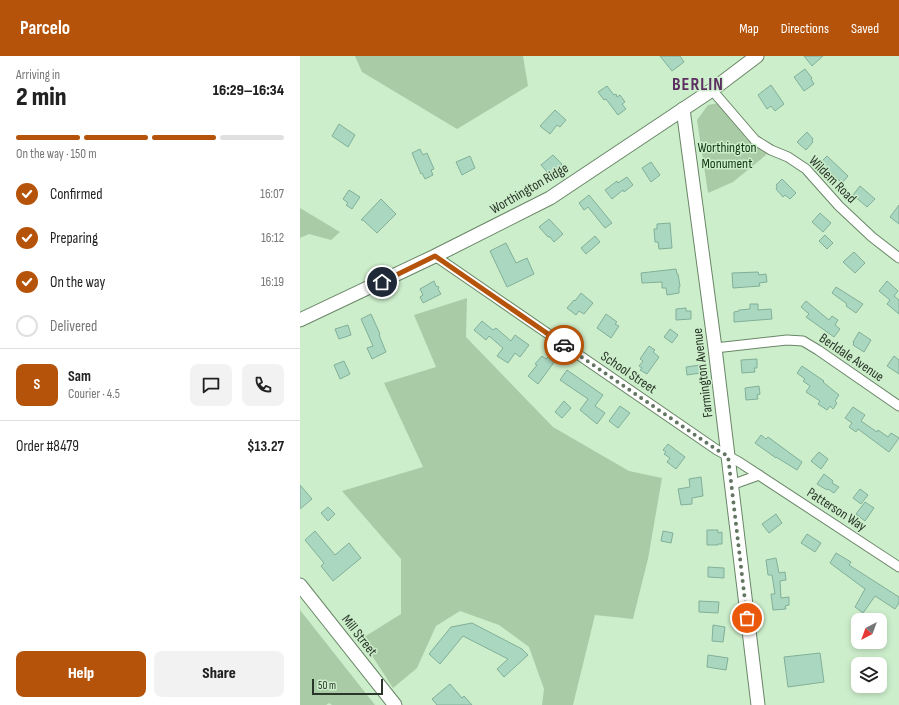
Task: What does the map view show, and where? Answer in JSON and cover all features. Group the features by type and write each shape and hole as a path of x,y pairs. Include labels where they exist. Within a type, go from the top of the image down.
{"street":[{"name":"Worthington Ridge","path":"300,320 435,256 550,198 712,90 757,56"},
{"name":"Wildem Road","path":"712,90 755,140 771,150 788,157 806,169 839,206 872,237 899,258"},
{"name":"Farmington Avenue","path":"683,109 715,348 758,705"},
{"name":"School Street","path":"435,256 728,456"},
{"name":"Berldale Avenue","path":"715,348 787,340 803,341 899,406"},
{"name":"Patterson Way","path":"728,456 899,567"},
{"path":"731,485 759,476"},
{"name":"Mill Street","path":"300,586 395,705"}],"green space":[{"path":"355,56 523,56 528,86 457,129 362,72"},
{"name":"Worthington Monument","path":"719,103 746,138 766,150 766,155 733,182 708,193 697,120 708,105"},
{"path":"300,208 340,232 331,240 309,234 300,238"},
{"path":"467,298 466,337 553,427 629,471 662,478 648,559 633,619 595,615 573,705 542,705 544,689 529,647 499,625 460,611 436,626 417,668 393,688 361,639 401,614 401,559 342,491 423,467 384,383 436,367 414,315"},
{"path":"300,610 375,705 332,705 329,703 326,705 300,705"}],"building":[{"path":"660,56 680,56 684,62 672,71"},
{"path":"804,56 823,56 812,66"},
{"path":"805,69 812,78 811,79 814,84 804,91 794,77"},
{"path":"771,85 784,104 775,111 771,106 767,109 758,95"},
{"path":"607,86 614,95 616,94 617,97 620,95 625,102 622,104 626,109 618,115 606,99 604,100 598,92"},
{"path":"555,110 566,120 560,127 557,125 550,134 540,126"},
{"path":"339,124 355,135 348,147 332,136"},
{"path":"807,132 813,139 813,142 806,150 797,142"},
{"path":"420,149 423,155 427,153 434,169 431,170 433,175 425,179 422,173 421,174 412,153"},
{"path":"553,155 562,164 550,175 541,165"},
{"path":"470,156 475,168 462,175 456,162"},
{"path":"827,156 848,176 842,183 820,163"},
{"path":"651,162 660,175 651,182 642,168"},
{"path":"627,177 633,185 624,192 623,190 612,199 605,190 617,181 618,183"},
{"path":"782,179 796,193 790,199 785,195 783,197 776,189 776,185"},
{"path":"860,186 875,199 867,207 853,195"},
{"path":"349,190 360,197 352,209 346,205 348,203 343,199"},
{"path":"589,195 612,223 605,228 588,207 584,210 579,203"},
{"path":"381,199 396,214 377,233 363,220 361,220"},
{"path":"899,205 899,224 890,217"},
{"path":"820,213 831,223 823,232 812,222"},
{"path":"549,219 563,234 554,242 539,227"},
{"path":"670,223 672,248 659,249 658,242 655,242 654,229 657,229 657,224"},
{"path":"825,235 833,243 827,249 819,241"},
{"path":"595,236 600,242 586,254 581,248"},
{"path":"506,243 516,263 527,258 534,274 507,287 490,251"},
{"path":"854,252 865,263 855,273 843,262"},
{"path":"676,269 680,286 679,293 667,295 666,288 662,288 662,282 642,283 641,273"},
{"path":"758,272 759,275 766,274 767,282 759,283 760,286 733,288 732,273"},
{"path":"434,281 436,286 439,287 438,289 441,294 423,303 420,297 423,295 420,289"},
{"path":"887,281 898,291 894,296 899,300 899,314 887,304 890,300 879,291"},
{"path":"836,287 863,304 856,313 832,293"},
{"path":"581,293 593,303 584,314 579,311 576,315 567,308"},
{"path":"806,301 829,320 832,316 838,320 835,325 840,329 834,337 806,317 809,314 801,307"},
{"path":"750,304 758,304 758,310 771,309 772,319 734,322 734,312 750,309"},
{"path":"686,308 686,311 691,311 691,319 676,320 676,309"},
{"path":"371,314 386,352 372,359 367,348 373,346 361,319"},
{"path":"606,314 617,322 615,324 619,326 611,338 597,328"},
{"path":"482,321 493,330 496,328 511,341 515,335 529,345 520,357 515,353 508,363 497,356 503,348 489,336 486,340 474,330"},
{"path":"348,325 351,335 339,339 335,329"},
{"path":"670,329 678,335 672,343 664,337"},
{"path":"859,332 871,340 864,352 853,345 853,342"},
{"path":"649,346 655,350 653,352 659,357 647,374 640,370 642,368 639,366 643,361 640,359"},
{"path":"542,356 546,359 549,356 555,361 538,384 528,376"},
{"path":"894,356 899,360 899,374 887,366"},
{"path":"757,359 757,368 754,368 755,372 742,373 741,360"},
{"path":"344,361 350,374 340,379 334,365"},
{"path":"700,365 701,373 687,375 686,367"},
{"path":"802,366 824,381 823,382 839,395 835,401 837,403 833,409 830,406 827,410 818,404 820,401 806,392 810,386 803,381 805,379 797,373"},
{"path":"567,370 603,395 595,406 605,413 597,424 580,410 588,399 560,380"},
{"path":"759,386 760,394 757,395 758,399 746,400 745,388"},
{"path":"564,401 571,408 562,418 555,412"},
{"path":"620,406 630,413 618,428 609,421"},
{"path":"853,407 865,415 861,421 877,432 878,430 888,437 891,433 899,438 889,452 858,429 856,432 849,427 852,423 845,418"},
{"path":"761,435 766,439 768,437 802,462 797,470 776,458 755,443"},
{"path":"668,444 685,457 676,469 667,462 670,458 664,454 666,452 663,450"},
{"path":"819,452 828,459 821,469 811,461"},
{"path":"824,474 833,481 832,483 839,487 834,493 817,484"},
{"path":"701,477 703,496 692,498 692,504 681,505 678,489 690,487 689,479"},
{"path":"300,485 312,499 300,509"},
{"path":"860,489 868,495 861,504 853,498"},
{"path":"865,502 874,508 865,521 856,514"},
{"path":"328,507 335,514 328,521 321,513"},
{"path":"776,514 782,523 769,533 762,524"},
{"path":"707,530 718,530 718,533 722,532 722,544 707,545"},
{"path":"315,531 335,555 349,543 361,558 333,581 321,566 324,563 305,540"},
{"path":"663,531 673,533 671,543 661,541"},
{"path":"807,534 821,543 815,552 801,543"},
{"path":"836,553 851,562 849,565 899,597 899,603 895,609 875,596 863,613 855,607 865,589 830,563"},
{"path":"776,558 779,573 785,572 786,580 780,581 781,598 789,597 789,605 785,606 786,609 773,610 771,594 775,594 772,575 768,575 766,560"},
{"path":"708,567 724,568 724,578 708,577"},
{"path":"699,601 719,602 718,613 699,612"},
{"path":"472,623 522,649 528,655 504,677 497,669 508,659 463,636 440,664 429,654 451,627"},
{"path":"713,625 725,627 723,642 712,641"},
{"path":"820,653 824,682 788,687 784,657"},
{"path":"708,655 728,658 726,670 707,667"},
{"path":"450,684 462,698 464,696 472,705 437,705 432,699"}],"way so far":[{"path":"564,345 728,456 747,618"}],"district":[{"name":"BERLIN","path":"698,84"}],"route":[{"path":"382,282 435,256 564,345"}]}
